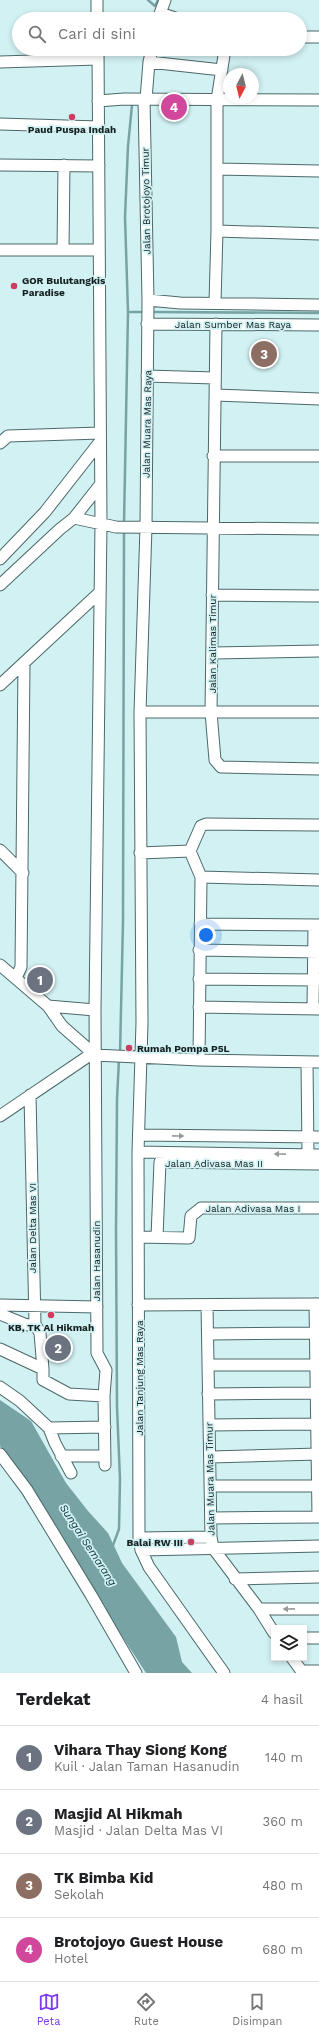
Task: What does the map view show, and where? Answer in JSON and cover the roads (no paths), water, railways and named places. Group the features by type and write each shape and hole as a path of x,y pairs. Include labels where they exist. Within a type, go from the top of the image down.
{"street":[{"path":"97,0 97,12"},
{"path":"160,12 165,0"},
{"path":"307,37 319,37"},
{"path":"0,62 74,56"},
{"name":"Jalan Hasanudin","path":"61,1456 105,1460 104,1396 106,1370 97,1353 93,1056 95,1010 101,523 98,56"},
{"name":"Jalan Brotojoyo Timur","path":"147,323 148,301 142,99 150,56"},
{"path":"215,303 218,232 217,100 224,56"},
{"path":"149,62 222,70"},
{"path":"98,101 124,99 319,100"},
{"path":"0,124 99,127"},
{"path":"0,165 99,166"},
{"path":"63,250 64,166"},
{"path":"217,169 319,171"},
{"path":"218,232 319,234"},
{"path":"0,250 99,250"},
{"name":"Jalan Sumber Mas Raya","path":"148,301 180,303 319,305"},
{"name":"Jalan Sumber Mas Raya","path":"147,323 319,324"},
{"name":"Jalan Muara Mas Raya","path":"140,853 140,527 147,376 147,323"},
{"name":"Jalan Kalimas Timur","path":"216,324 213,456 211,712 215,760 221,767 319,769"},
{"path":"147,376 215,378"},
{"path":"215,395 319,399"},
{"path":"0,443 8,436 100,438"},
{"path":"0,559 45,512 100,438"},
{"path":"213,456 319,456"},
{"path":"0,585 60,529 74,518 100,485"},
{"path":"74,518 116,527 319,529"},
{"path":"0,685 100,592"},
{"path":"212,595 319,596"},
{"path":"212,653 319,651"},
{"path":"16,978 21,967 24,664"},
{"path":"140,712 319,712"},
{"path":"199,1060 199,950 201,878 190,851 201,826 206,824 319,825"},
{"path":"0,850 23,873"},
{"path":"140,853 190,851"},
{"name":"Jalan Tanjung Mas Raya","path":"140,853 142,1022 138,1057 139,1538 141,1550 149,1567 224,1673"},
{"path":"201,878 319,880"},
{"path":"199,1007 316,1009 316,925 200,924"},
{"path":"199,950 316,952"},
{"path":"0,965 48,1006 62,1026 93,1056"},
{"path":"199,979 316,980"},
{"path":"48,1006 95,1010"},
{"path":"0,1116 76,1065 93,1056 319,1062"},
{"path":"138,1152 314,1154 307,1137 307,1062"},
{"name":"Jalan Delta Mas VI","path":"30,1095 34,1306 35,1324 40,1333 43,1369"},
{"path":"139,1135 319,1137"},
{"name":"Jalan Adivasa Mas II","path":"157,1237 160,1162 319,1164"},
{"name":"Jalan Adivasa Mas I","path":"138,1237 189,1238 191,1216 201,1208 319,1208"},
{"path":"138,1305 317,1304 318,1517 211,1518"},
{"path":"0,1305 96,1307"},
{"name":"Jalan Muara Mas Timur","path":"207,1305 212,1542 235,1579 260,1609 271,1628"},
{"path":"0,1314 27,1325 35,1324"},
{"path":"208,1334 317,1333"},
{"path":"0,1349 43,1369 43,1380 65,1392 76,1395 104,1396"},
{"path":"208,1366 317,1365"},
{"path":"0,1387 20,1401 49,1428 61,1456 71,1473"},
{"path":"208,1394 317,1393"},
{"path":"209,1425 318,1424"},
{"path":"49,1428 105,1427"},
{"path":"0,1454 27,1490 122,1646 136,1673"},
{"path":"211,1457 318,1454"},
{"path":"211,1486 318,1486"},
{"path":"139,1538 319,1546"},
{"path":"141,1550 212,1542"},
{"path":"235,1579 319,1578"},
{"path":"260,1609 319,1609"},
{"path":"307,1638 319,1638"},
{"path":"294,1661 303,1672 319,1671"}],"water":[{"name":"Sungai Semarang","path":"0,1400 31,1421 66,1483 108,1533 122,1563 176,1637 182,1662 192,1673 146,1673 90,1587 7,1453 0,1446"}],"waterway":[{"path":"148,0 155,6 158,0"},
{"path":"124,524 128,312 125,217 128,146 132,105"},
{"path":"128,312 146,312"},
{"path":"151,312 319,313"},
{"path":"120,1054 123,922 124,531"},
{"path":"112,1548 119,1529 120,1479 117,1407 116,1230 117,1099 119,1059"}],"place":[{"name":"Brotojoyo Guest House","path":"174,107"},
{"name":"Paud Puspa Indah","path":"72,117"},
{"name":"GOR Bulutangkis Paradise","path":"14,286"},
{"name":"TK Bimba Kid","path":"264,354"},
{"name":"Vihara Thay Siong Kong","path":"40,980"},
{"name":"Rumah Pompa P5L","path":"129,1048"},
{"name":"KB, TK Al Hikmah","path":"51,1315"},
{"name":"Masjid Al Hikmah","path":"58,1348"},
{"name":"Balai RW III","path":"191,1542"}]}
